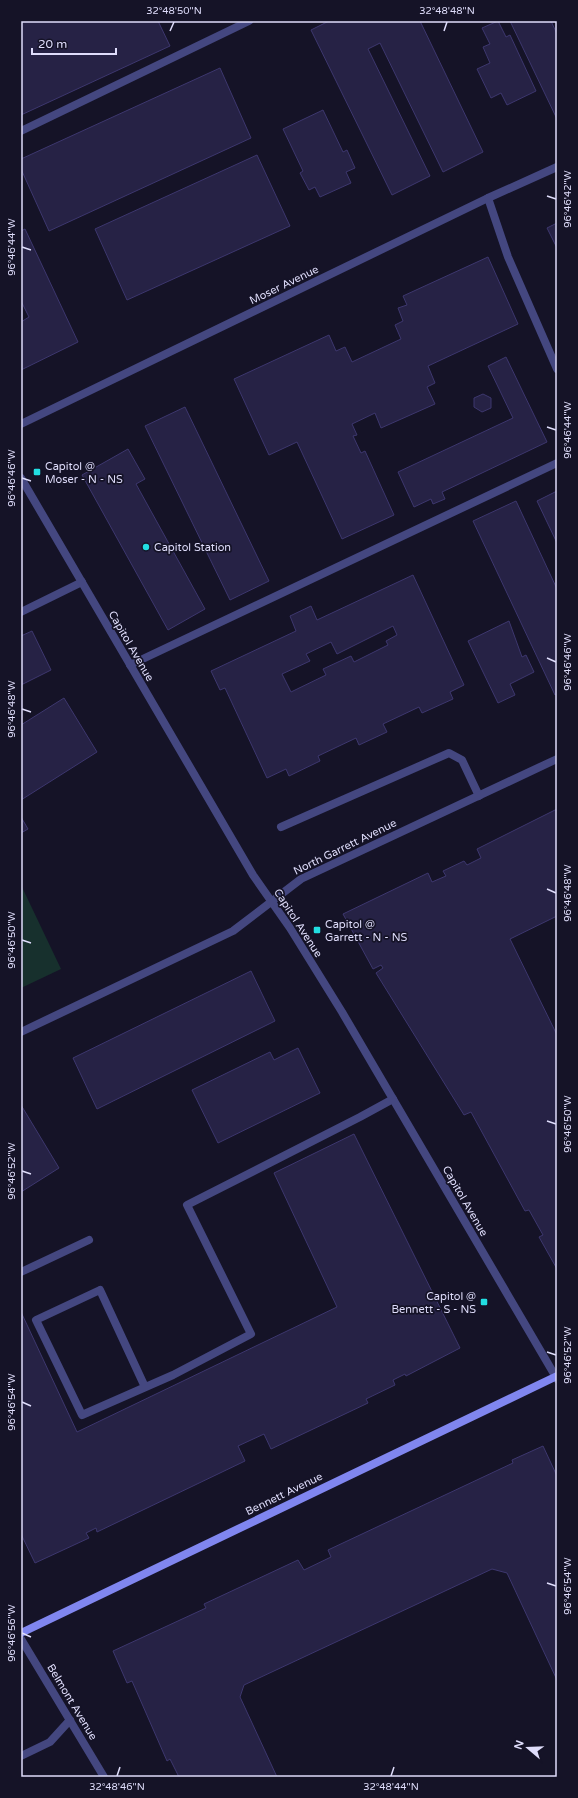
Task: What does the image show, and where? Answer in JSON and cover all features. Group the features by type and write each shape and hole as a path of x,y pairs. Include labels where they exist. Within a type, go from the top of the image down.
{"street":[{"path":"21,131 249,21"},
{"name":"Moser Avenue","path":"21,424 488,198 557,167"},
{"path":"488,198 508,257 557,369"},
{"path":"130,665 557,463"},
{"name":"Capitol Avenue","path":"21,478 249,868 310,960 557,1377"},
{"path":"21,612 82,582"},
{"path":"281,827 449,753 462,760 480,796"},
{"name":"North Garrett Avenue","path":"21,1032 233,931 301,879 557,759"},
{"path":"145,1387 100,1290 36,1320 82,1415 173,1375 251,1334 187,1205 393,1099"},
{"path":"21,1272 89,1240"},
{"name":"Bennett Avenue","path":"21,1632 557,1377"},
{"name":"Belmont Avenue","path":"21,1639 104,1777"},
{"path":"21,1756 50,1742 70,1720"}],"green space":[{"path":"21,885 61,969 21,988"}],"building":[{"path":"21,21 158,21 170,46 21,115"},
{"path":"329,21 420,21 483,152 443,172 380,43 368,49 430,176 392,195 311,30"},
{"path":"498,21 506,37 510,35 536,91 507,105 501,93 491,98 477,69 490,63 483,47 490,44 482,28"},
{"path":"510,21 551,21 557,34 557,119"},
{"path":"220,68 251,138 49,231 21,169 21,159"},
{"path":"323,110 343,152 347,150 355,168 346,172 351,183 320,197 315,187 309,190 300,173 303,171 283,129"},
{"path":"257,155 290,226 127,300 95,229"},
{"path":"557,223 557,248 547,228"},
{"path":"25,229 78,342 21,370 21,322 29,317 21,301 21,231"},
{"path":"488,257 518,324 428,366 435,383 427,387 435,404 381,428 375,413 352,424 357,435 353,436 361,453 365,451 394,515 342,539 297,442 269,455 234,379 329,335 336,351 345,347 352,362 401,339 395,325 403,321 398,308 407,305 403,296"},
{"path":"506,357 547,442 442,492 445,499 433,504 431,499 414,507 398,472 513,418 488,366"},
{"path":"483,394 491,398 491,408 482,412 474,407 474,398"},
{"path":"185,407 269,581 230,600 145,426"},
{"name":"Capitol Station","path":"128,449 145,479 136,484 205,609 168,630 82,475"},
{"path":"557,491 557,543 537,501"},
{"path":"516,501 557,589 557,694 555,695 473,521"},
{"path":"413,575 464,685 450,692 453,699 422,713 419,707 383,724 387,732 359,745 356,738 318,756 320,761 289,776 286,769 267,778 225,688 220,690 211,671 296,631 290,616 311,606 317,620","holes":["393,626 397,635 386,641 388,645 354,662 351,656 323,669 326,675 291,692 282,674 310,661 306,654 331,642 337,654"]},
{"path":"509,621 522,657 526,655 534,672 510,684 515,695 498,703 468,641"},
{"path":"32,631 51,670 21,685 21,636"},
{"path":"64,698 97,752 21,800 21,725"},
{"path":"557,809 557,916 510,939 557,1035 557,1269 539,1237 543,1235 529,1210 525,1211 471,1112 464,1115 376,973 383,968 381,965 373,969 343,914 428,873 432,882 446,876 443,871 464,861 467,865 481,858 477,849"},
{"path":"21,817 28,829 21,833"},
{"path":"251,971 275,1021 97,1109 73,1058"},
{"path":"298,1048 320,1093 218,1143 192,1090 270,1052 274,1060"},
{"path":"21,1105 59,1168 21,1192"},
{"path":"354,1134 460,1348 406,1376 405,1374 393,1380 395,1385 366,1399 368,1403 271,1449 264,1434 238,1446 245,1461 97,1532 96,1528 86,1533 89,1538 35,1563 21,1534 21,1312 77,1432 337,1307 274,1173"},
{"path":"543,1446 557,1476 557,1680 507,1573 492,1569 244,1685 240,1697 277,1777 179,1777 170,1759 167,1761 132,1681 127,1683 113,1651 206,1608 204,1604 298,1560 304,1570 331,1557 328,1550 513,1463 512,1460"}],"place":[{"name":"Capitol @ Moser - N - NS","path":"37,472"},
{"name":"Capitol Station","path":"146,547"},
{"name":"Capitol @ Garrett - N - NS","path":"317,930"},
{"name":"Capitol @ Bennett - S - NS","path":"484,1302"}]}
